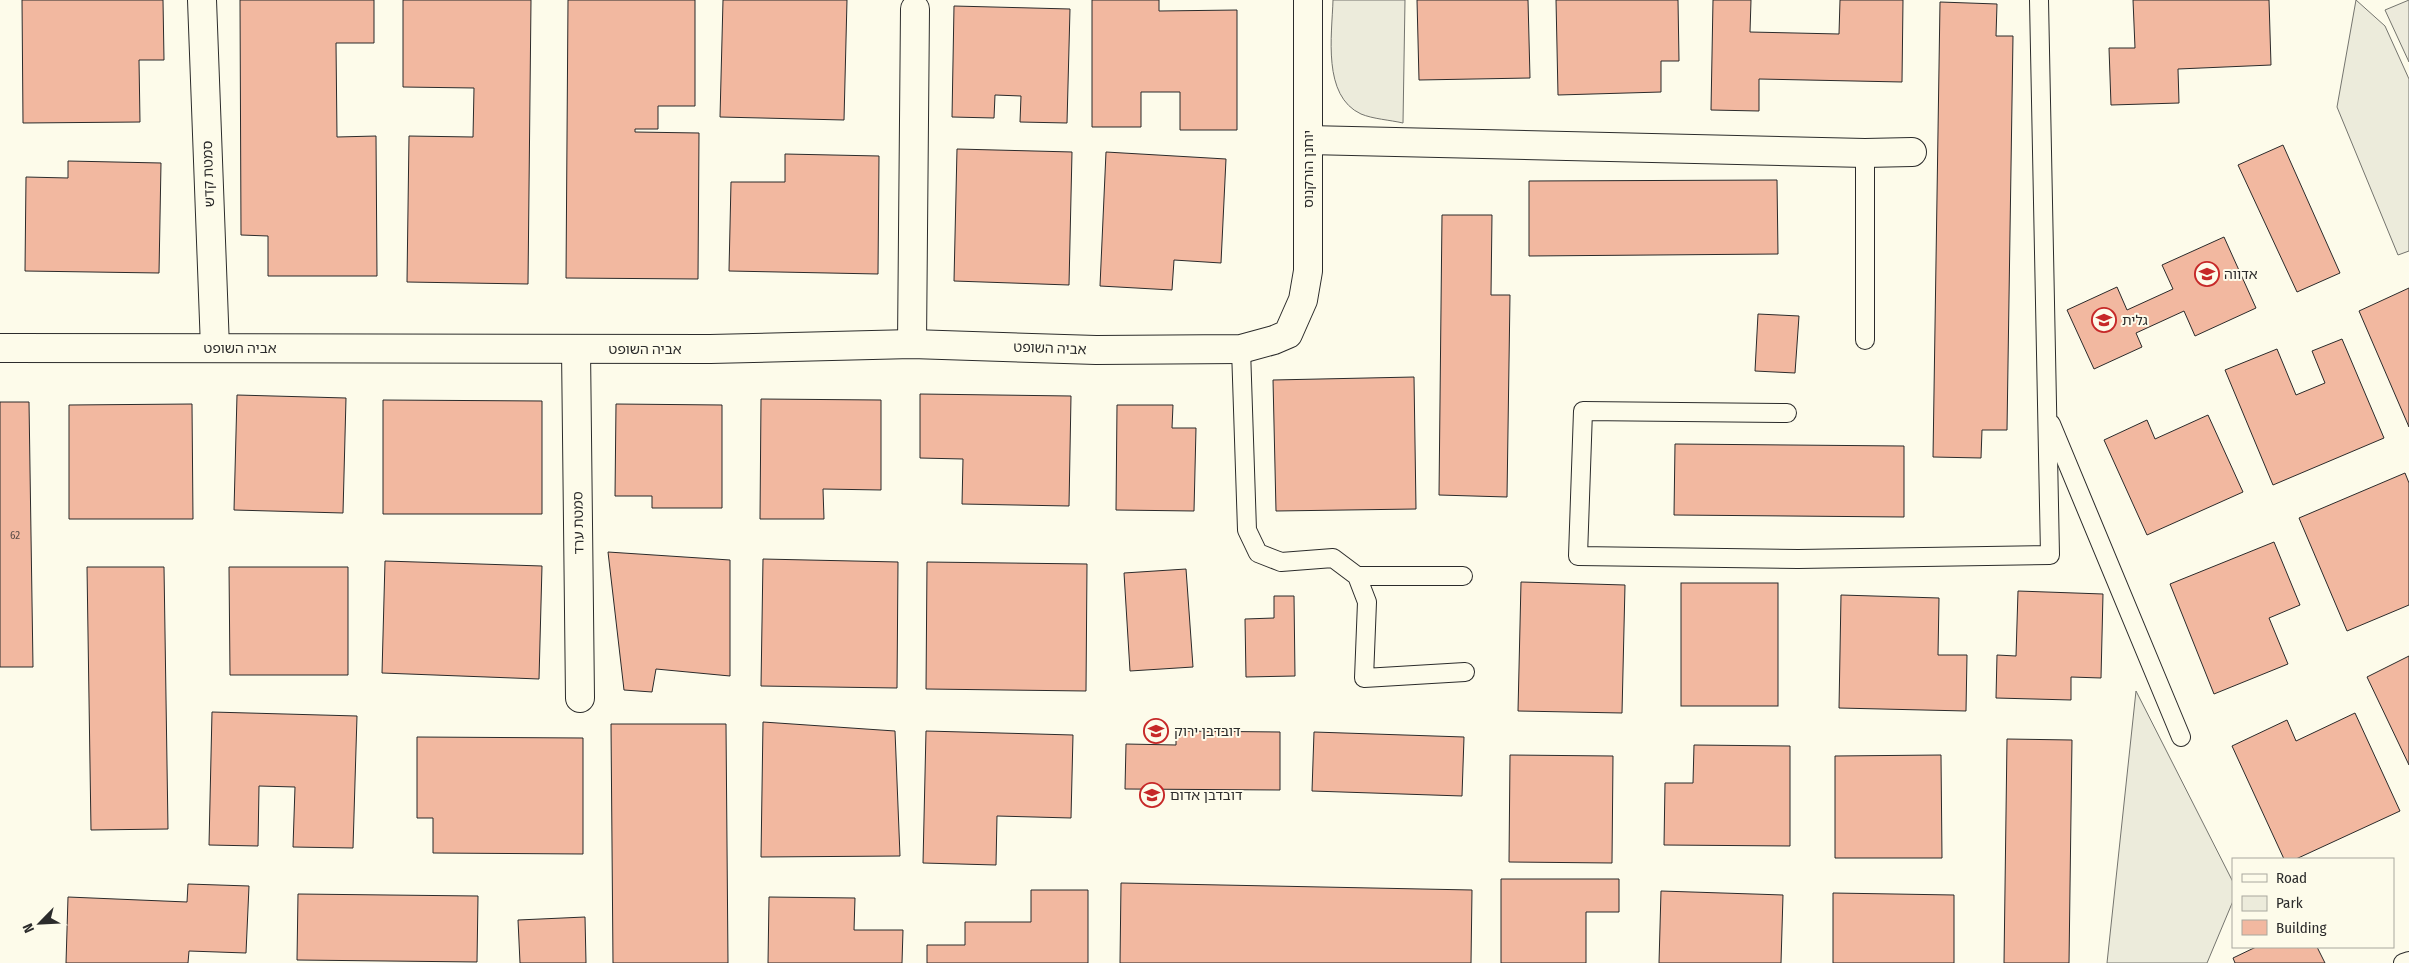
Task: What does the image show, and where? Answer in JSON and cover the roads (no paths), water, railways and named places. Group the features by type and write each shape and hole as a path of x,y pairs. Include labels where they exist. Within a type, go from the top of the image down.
{"street":[{"name":"סמטת קדש","path":"202,0 215,348"},
{"name":"יוחנן הורקנוס","path":"1288,334 1303,300 1308,271 1308,0"},
{"path":"912,344 915,9"},
{"path":"1308,140 1865,153 1912,152"},
{"name":"אביה השופט","path":"0,348 740,349 912,344 1096,350 1240,349 1274,340 1288,334"},
{"name":"סמטת ערד","path":"576,349 580,698"}],"lane":[{"path":"1788,413 1583,411 1578,556 1798,559 2050,554 2039,0"},
{"path":"1865,153 1865,340"},
{"path":"1240,349 1247,530 1258,553 1281,562 1333,558 1357,576 1367,602 1364,678 1465,672"},
{"path":"2047,414 2181,737"},
{"path":"1357,576 1463,576"},
{"path":"2403,963 2409,961"}],"place":[{"name":"אדווה","path":"2207,274"},
{"name":"גלית","path":"2104,320"},
{"name":"דובדבן ירוק","path":"1156,731"},
{"name":"דובדבן אדום","path":"1152,795"}]}
